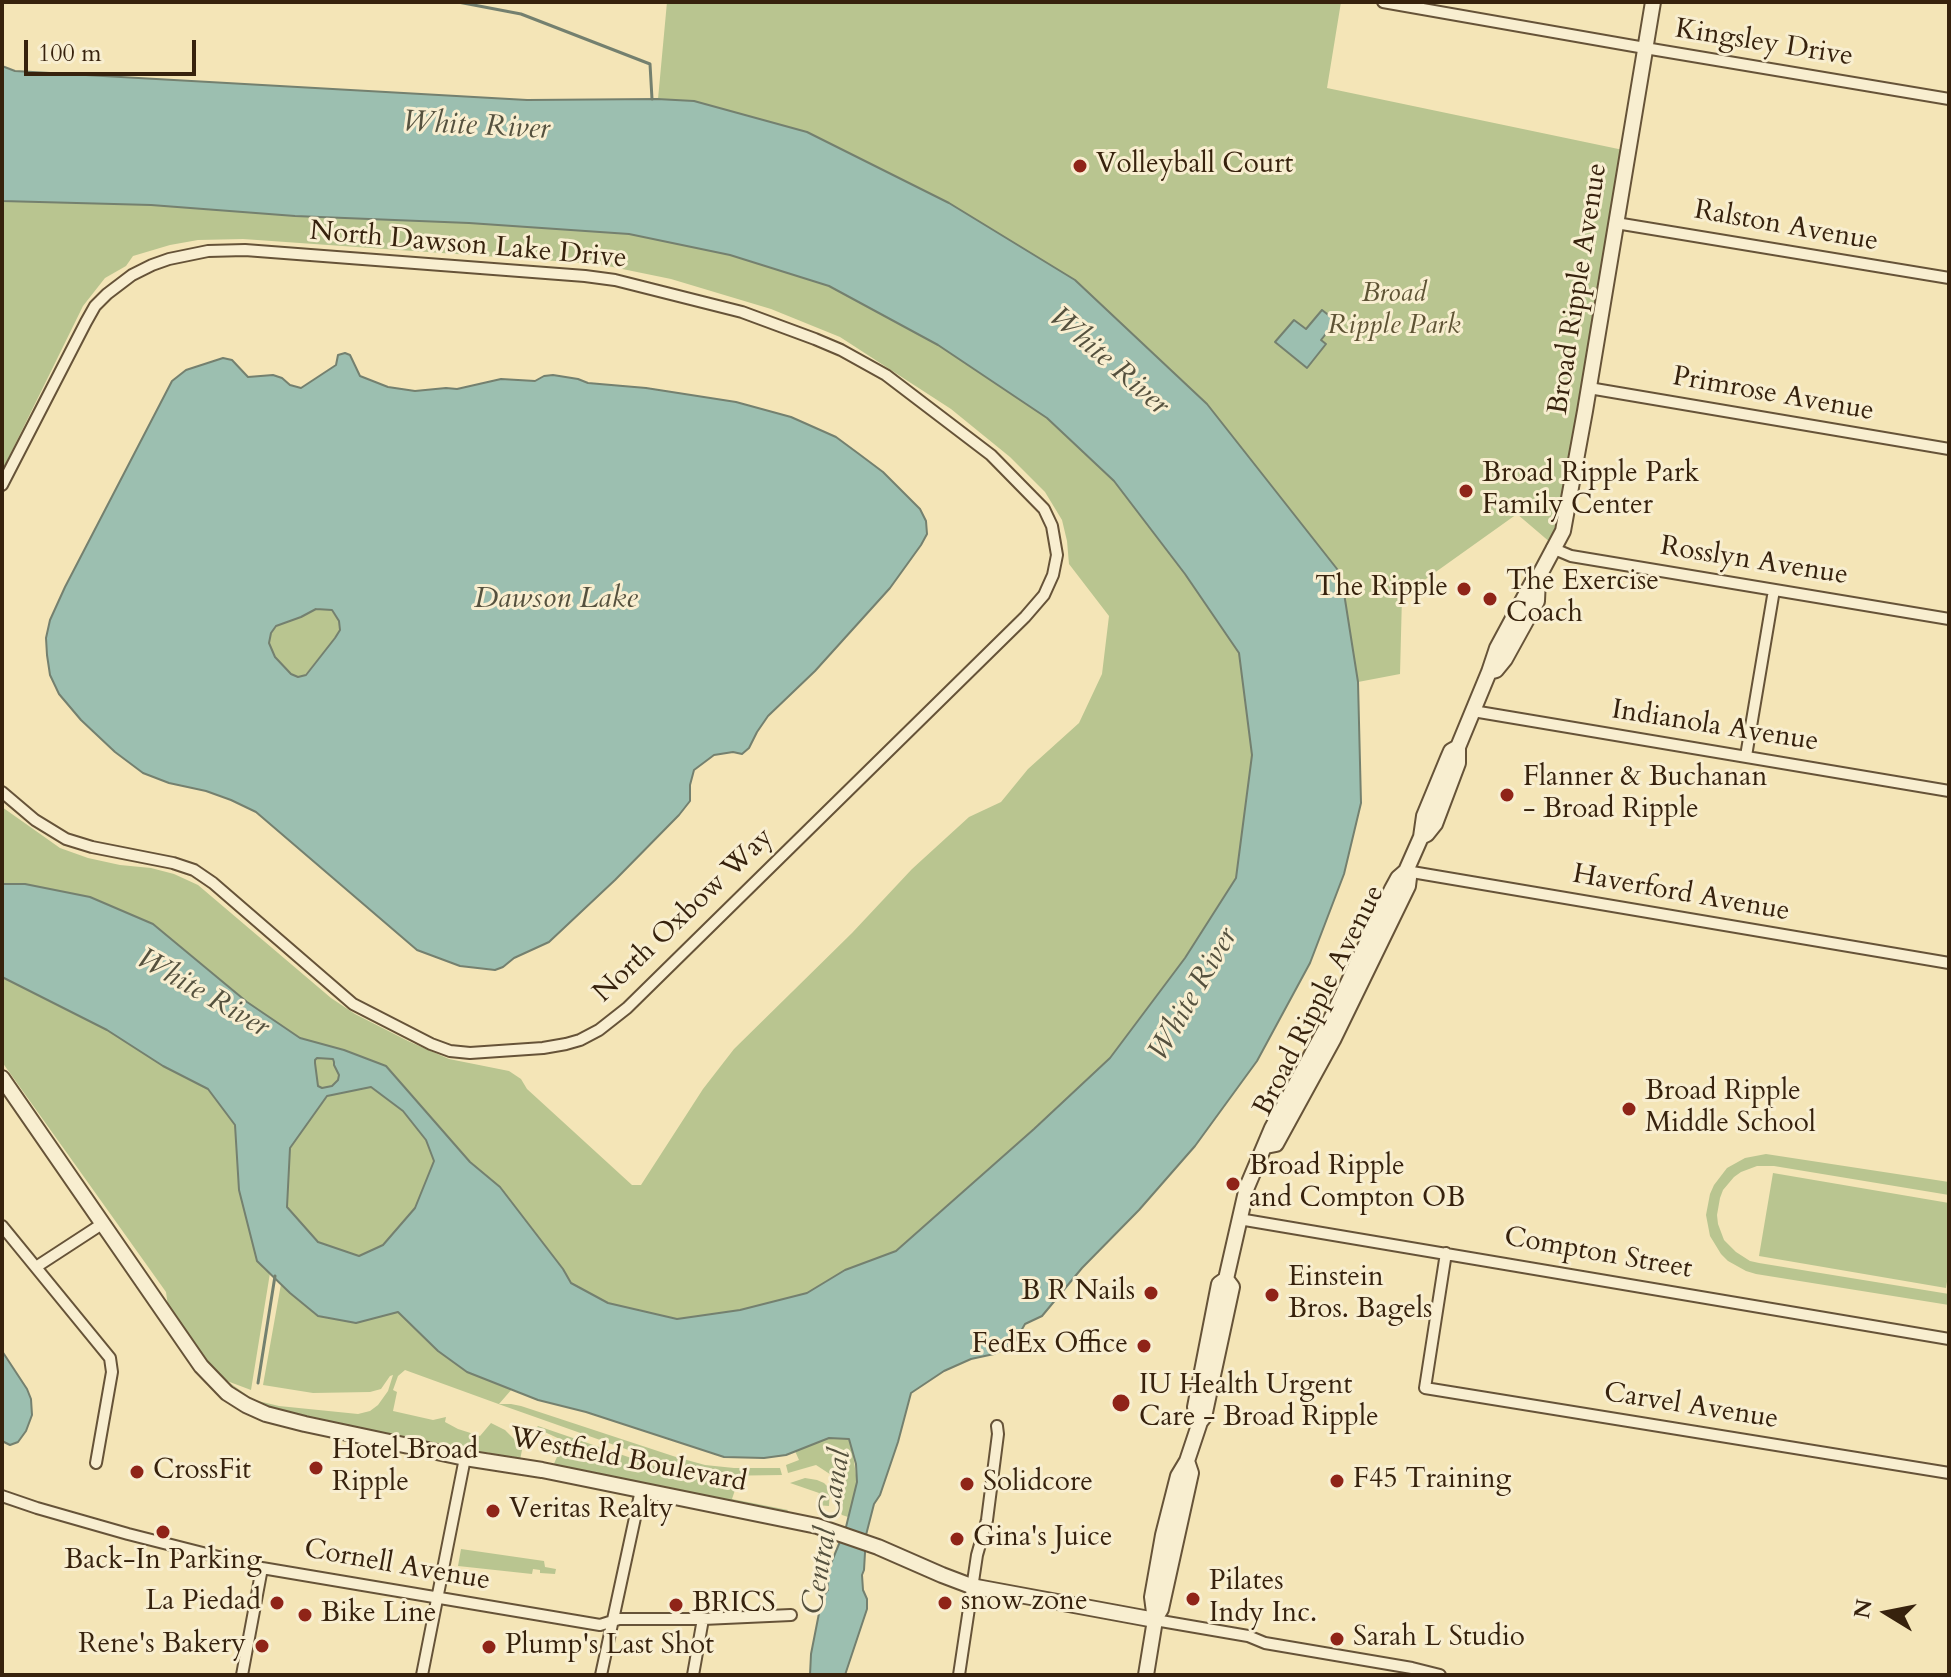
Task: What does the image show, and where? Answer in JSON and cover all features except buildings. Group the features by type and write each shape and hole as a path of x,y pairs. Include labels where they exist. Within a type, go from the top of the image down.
{"street":[{"name":"Kingsley Drive","path":"1383,2 1949,99"},
{"name":"Broad Ripple Avenue","path":"1146,1675 1155,1620 1152,1597 1163,1535 1178,1476 1204,1417 1232,1287 1226,1279 1247,1187 1272,1128 1333,1015 1392,889 1406,871 1421,837 1424,816 1451,751 1458,747 1499,642 1563,531 1653,2"},
{"name":"Ralston Avenue","path":"1616,223 1949,278"},
{"name":"North Dawson Lake Drive","path":"2,485 86,322 107,294 132,275 161,261 208,251 245,250 585,276 644,287 757,317 841,350 886,375 933,410 991,455 1038,502 1052,526 1056,548"},
{"name":"Primrose Avenue","path":"1589,388 1949,449"},
{"name":"North Oxbow Way","path":"2,792 35,820 66,839 194,870 353,1004 431,1044 450,1051 470,1053 566,1044 599,1030 627,1008 1025,617 1044,595 1053,575 1056,548"},
{"name":"Rosslyn Avenue","path":"1552,548 1571,556 1949,619"},
{"path":"1746,756 1774,590"},
{"name":"Indianola Avenue","path":"1473,711 1949,791"},
{"name":"Haverford Avenue","path":"1406,871 1949,963"},
{"name":"Westfield Boulevard","path":"2,1078 201,1366 238,1401 262,1412 299,1422 465,1458 489,1460 817,1526 878,1547 971,1586 1155,1620"},
{"name":"Compton Street","path":"1239,1219 1949,1339"},
{"path":"36,1267 102,1224"},
{"path":"2,1226 110,1358 112,1372 96,1463"},
{"name":"Carvel Avenue","path":"1446,1253 1425,1388 1949,1473"},
{"path":"959,1675 971,1586 987,1520 997,1426"},
{"path":"422,1675 465,1458"},
{"path":"601,1675 641,1490"},
{"name":"Cornell Avenue","path":"2,1496 115,1531 262,1568 601,1625 619,1619 791,1615"},
{"path":"242,1675 262,1568"},
{"path":"693,1675 703,1619"},
{"path":"1155,1620 1440,1675"}],"green space":[{"name":"Broad Ripple Park","path":"667,2 1341,2 1327,88 1628,151 1558,549 1517,514 1402,596 1400,674 1358,682 1341,573 1075,280 949,203 807,132 694,101 658,99"},
{"path":"2,201 151,205 629,234 730,255 829,286 938,345 1047,418 1114,481 1185,574 1239,653 1252,755 1236,878 1185,958 1110,1058 896,1251 845,1270 807,1293 740,1310 677,1319 608,1303 571,1283 500,1187 470,1162 386,1066 300,1038 247,1002 25,884 2,884 2,807 60,848 88,858 174,874 198,885 331,998 355,1014 449,1059 509,1071 521,1079 527,1089 632,1185 641,1185 703,1089 734,1049 912,869 969,817 1001,802 1028,769 1079,723 1102,674 1109,616 1069,564 1062,520 1045,492 1010,457 951,409 840,337 771,309 671,279 598,264 243,239 198,240 170,245 133,256 126,266 105,278 83,306 2,471"},
{"path":"316,609 331,610 339,621 340,630 305,675 298,677 275,657 269,643 271,633 276,626"},
{"path":"2,977 107,1030 163,1066 208,1089 235,1125 239,1190 257,1260 270,1273 251,1390 227,1381 254,1400 279,1406 358,1414 378,1405 388,1391 393,1375 381,1389 370,1392 313,1393 263,1385 281,1284 290,1293 356,1323 398,1312 438,1351 467,1372 512,1389 499,1404 521,1406 705,1465 780,1468 782,1475 715,1476 671,1465 504,1406 405,1370 398,1376 393,1390 397,1392 393,1411 433,1420 446,1417 445,1422 480,1436 491,1423 505,1430 519,1444 522,1450 520,1460 485,1452 460,1451 272,1409 253,1402 234,1390 210,1367 168,1306 166,1292 2,1062"},
{"path":"317,1058 333,1059 339,1075 332,1086 317,1086"},
{"path":"371,1087 403,1111 426,1140 434,1161 415,1208 383,1245 359,1256 318,1242 287,1207 290,1148 327,1096"},
{"path":"1766,1154 1949,1182 1949,1195 1774,1166 1757,1166 1741,1172 1723,1190 1717,1215 1724,1240 1750,1261 1949,1294 1949,1305 1756,1274 1728,1261 1710,1236 1706,1215 1710,1194 1727,1168 1745,1158"},
{"path":"1773,1173 1949,1203 1946,1288 1759,1256"},
{"path":"538,1426 669,1471 733,1485 732,1499 788,1510 786,1513 553,1466 564,1441 536,1428"},
{"path":"829,1438 849,1438 852,1448 857,1482 848,1517 840,1512 845,1484 816,1465 788,1473 786,1465 799,1460 795,1451"},
{"path":"805,1478 824,1483 830,1489 829,1506 816,1505 819,1493 790,1483"},
{"path":"461,1549 544,1561 545,1567 556,1569 555,1574 533,1569 532,1574 458,1566"}],"water":[{"name":"White River","path":"2,66 15,71 527,100 694,101 807,132 949,203 1075,280 1207,404 1341,574 1358,682 1361,803 1344,874 1310,963 1257,1061 1195,1146 1042,1316 1025,1324 1013,1345 944,1371 911,1393 898,1442 874,1504 866,1535 862,1575 867,1609 845,1675 810,1675 822,1598 828,1590 827,1573 846,1527 857,1482 849,1439 829,1438 786,1455 724,1457 586,1412 538,1400 467,1372 438,1351 398,1312 356,1323 318,1316 257,1261 239,1190 235,1125 208,1089 163,1066 107,1030 2,977 2,884 25,884 90,897 153,924 247,1002 300,1038 386,1066 470,1162 500,1187 571,1283 608,1303 677,1319 740,1310 807,1293 845,1270 896,1251 1110,1058 1185,958 1236,878 1252,755 1239,653 1185,574 1114,481 1047,418 938,345 829,286 730,255 629,234 151,205 2,201","holes":["317,1058 333,1059 339,1075 332,1086 318,1086","371,1087 403,1111 426,1140 434,1161 415,1208 383,1245 359,1256 318,1242 287,1207 290,1148 327,1096"]},
{"path":"1322,310 1336,321 1321,340 1326,344 1307,368 1275,342 1294,320 1306,329"},
{"name":"Dawson Lake","path":"338,355 350,355 360,376 388,387 415,391 457,389 501,379 535,381 553,375 588,383 646,388 736,402 791,417 836,437 883,472 920,509 926,521 927,534 890,588 815,671 768,716 749,748 742,754 714,755 694,770 690,801 615,880 549,942 495,970 460,966 417,950 256,812 206,791 169,783 143,773 81,720 59,694 50,675 46,638 50,620 172,381 186,370 223,358 232,360 248,377 273,375 301,388 336,365","holes":["316,609 332,610 339,621 340,630 335,638 306,675 298,677 291,674 275,657 269,643 271,633 276,626"]},
{"path":"2,1351 31,1399 32,1415 26,1431 18,1442 10,1445 2,1441"}],"waterway":[{"path":"458,2 521,14 650,64 652,99"},
{"path":"258,1383 275,1276"}],"place":[{"name":"Volleyball Court","path":"1080,166"},
{"name":"Broad Ripple Park Family Center","path":"1466,491"},
{"name":"The Ripple","path":"1464,589"},
{"name":"The Exercise Coach","path":"1490,599"},
{"name":"Flanner & Buchanan - Broad Ripple","path":"1507,795"},
{"name":"Broad Ripple Middle School","path":"1629,1109"},
{"name":"Broad Ripple and Compton OB","path":"1233,1184"},
{"name":"B R Nails","path":"1151,1293"},
{"name":"Einstein Bros. Bagels","path":"1272,1295"},
{"name":"FedEx Office","path":"1144,1346"},
{"name":"IU Health Urgent Care - Broad Ripple","path":"1121,1403"},
{"name":"Hotel Broad Ripple","path":"316,1468"},
{"name":"CrossFit","path":"137,1472"},
{"name":"F45 Training","path":"1337,1481"},
{"name":"Solidcore","path":"967,1484"},
{"name":"Veritas Realty","path":"493,1511"},
{"name":"Back-In Parking","path":"163,1532"},
{"name":"Gina's Juice","path":"957,1539"},
{"name":"Pilates Indy Inc.","path":"1193,1599"},
{"name":"La Piedad","path":"277,1603"},
{"name":"snow zone","path":"945,1603"},
{"name":"BRICS","path":"676,1605"},
{"name":"Bike Line","path":"305,1615"},
{"name":"Sarah L Studio","path":"1337,1639"},
{"name":"Rene's Bakery","path":"262,1646"},
{"name":"Plump's Last Shot","path":"489,1647"}],"water label":[{"name":"Central Canal","path":"828,1532"}]}
